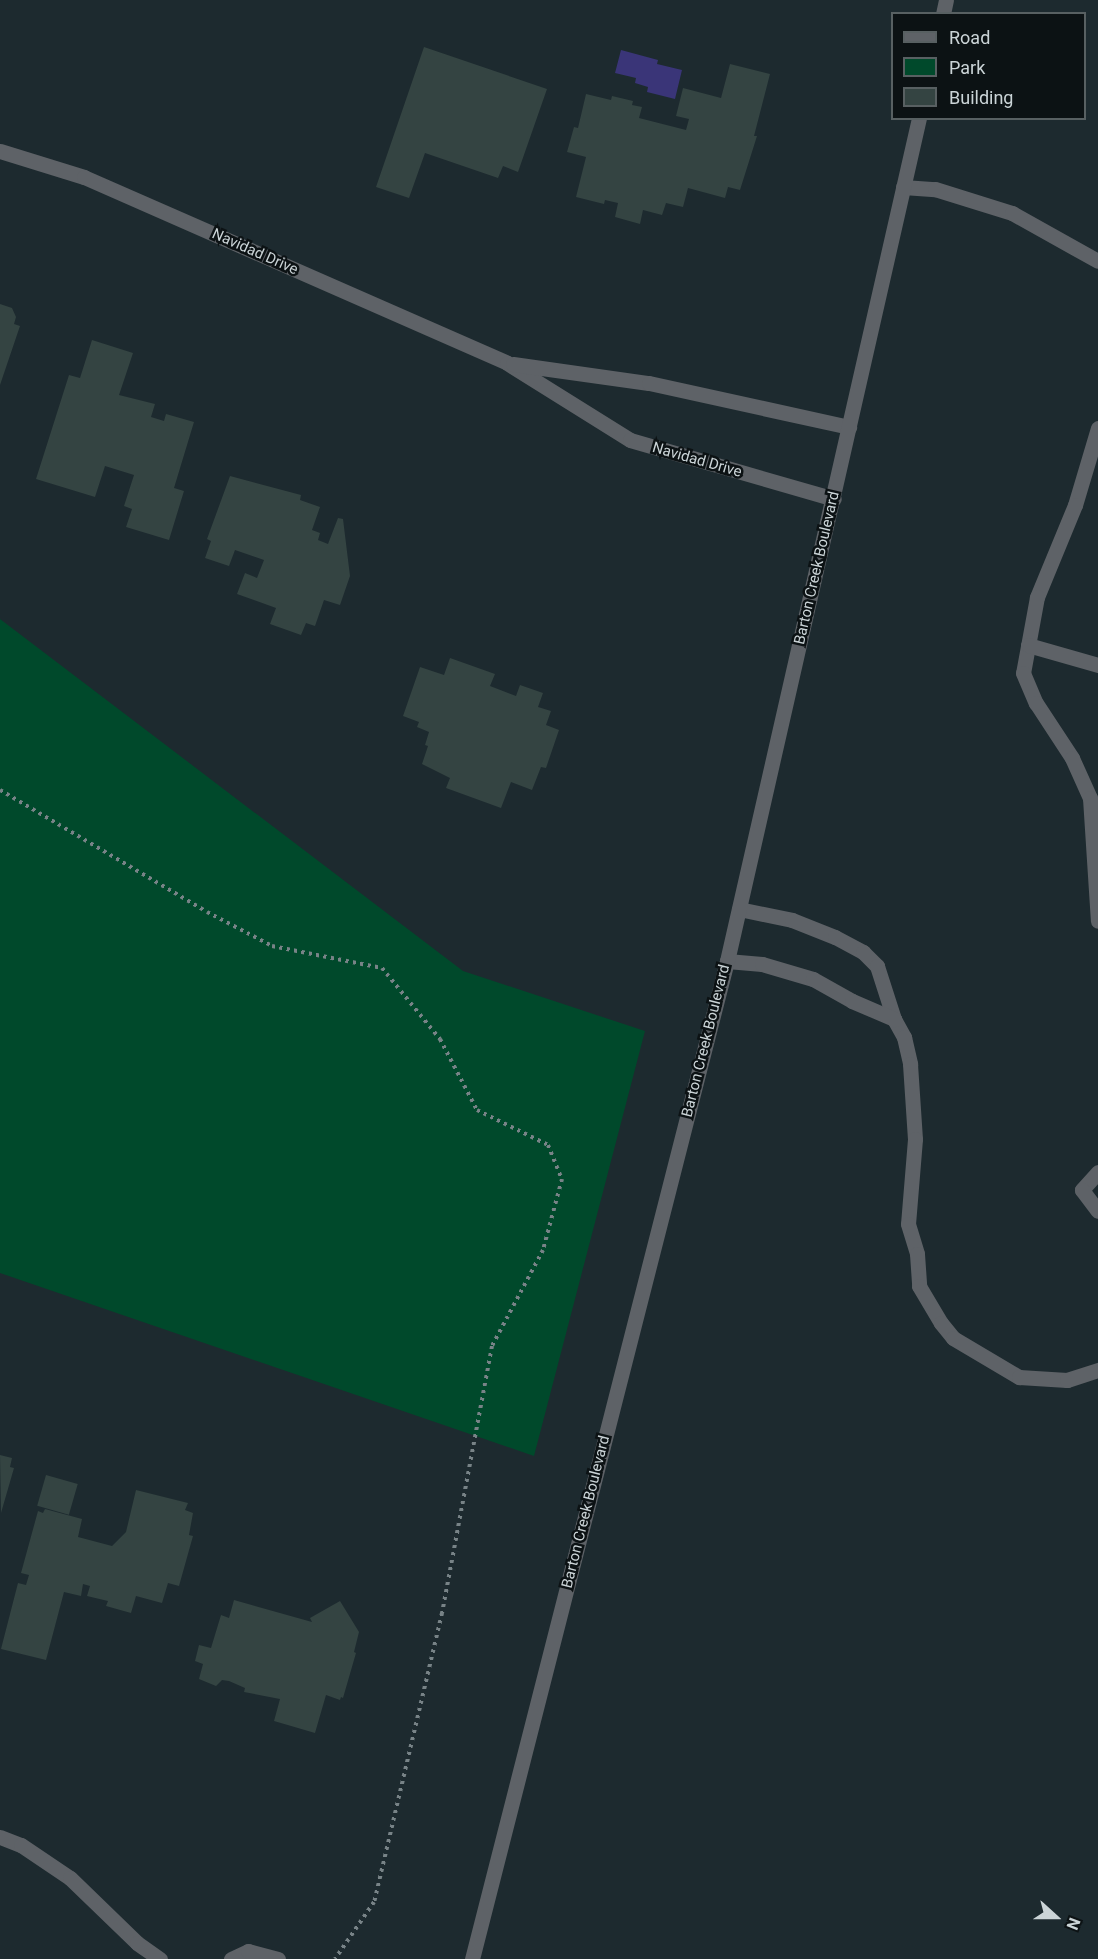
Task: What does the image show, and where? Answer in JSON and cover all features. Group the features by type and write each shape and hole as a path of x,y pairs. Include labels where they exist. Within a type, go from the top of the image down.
{"street":[{"name":"Barton Creek Boulevard","path":"472,1959 727,961 919,120"},
{"name":"Navidad Drive","path":"0,151 84,177 507,363 630,440 834,499"},
{"path":"903,187 935,189 1012,213 1098,261"},
{"name":"Navidad Drive","path":"507,363 650,383 849,427"},
{"path":"1098,428 1076,505 1037,597 1023,673 1036,703 1072,758 1090,798 1098,921"},
{"path":"1028,645 1098,665"},
{"path":"738,909 792,920 835,937 863,952 877,966 894,1019 904,1038 912,1085 915,1139 908,1224 917,1254 919,1286 953,1338 1019,1377 1067,1380 1098,1370"},
{"path":"727,961 762,964 813,979 852,1001 894,1019"},
{"path":"1098,1172 1082,1190 1098,1211"},
{"path":"0,1837 21,1845 70,1878 137,1943 160,1959"},
{"path":"231,1959 248,1951 278,1959"}],"path":[{"path":"0,790 207,912 272,946 382,968 440,1039 477,1110 548,1145 562,1179 543,1250 492,1346 442,1613 374,1902 335,1959"}],"green space":[{"path":"0,619 463,971 645,1031 534,1456 0,1273"}],"shaded area":[{"path":"621,50 658,60 657,64 682,70 675,99 647,92 648,87 635,83 636,78 615,73"}],"building":[{"path":"424,47 547,89 518,172 503,166 498,178 425,153 409,198 376,187"},
{"path":"730,64 770,74 754,136 757,136 740,190 728,187 725,198 688,188 683,207 666,203 662,215 643,210 640,224 615,217 618,203 605,200 604,204 576,197 586,157 567,152 574,127 578,128 586,94 611,100 612,96 633,101 632,105 642,107 639,118 686,130 689,119 676,116 683,88 721,98"},
{"path":"0,304 12,308 16,317 14,324 20,326 0,385"},
{"path":"92,340 133,353 119,395 155,404 151,417 164,421 166,414 194,422 174,488 184,491 169,540 126,527 132,509 124,506 134,475 105,466 95,497 36,479 69,375 80,378"},
{"path":"230,476 301,495 300,500 320,507 312,530 320,533 318,540 328,544 338,518 343,519 350,576 340,605 324,600 315,626 306,623 301,635 270,624 276,608 237,594 245,573 257,578 264,560 235,550 229,566 205,558 211,541 207,539"},
{"path":"450,658 495,674 490,686 516,696 520,685 543,693 538,707 551,711 546,725 559,730 546,768 541,767 532,790 511,782 501,808 446,788 450,778 422,764 428,746 425,745 429,732 417,727 419,722 403,716 420,667 444,675"},
{"path":"0,1455 12,1458 10,1467 14,1468 1,1513"},
{"path":"46,1475 78,1484 69,1515 37,1506"},
{"path":"136,1490 188,1503 185,1510 193,1513 189,1535 193,1536 179,1586 168,1583 162,1603 136,1596 131,1613 106,1606 108,1601 87,1596 90,1586 83,1584 81,1596 64,1592 46,1660 1,1649 18,1583 26,1585 29,1575 21,1573 38,1511 43,1513 45,1509 82,1519 78,1537 112,1546 126,1532"},
{"path":"234,1600 312,1622 310,1618 340,1601 359,1632 354,1652 356,1653 343,1698 341,1697 340,1700 326,1695 315,1733 274,1721 280,1699 244,1692 245,1688 229,1681 222,1680 216,1686 199,1679 203,1664 195,1661 199,1645 211,1648 221,1615 229,1618"}]}
